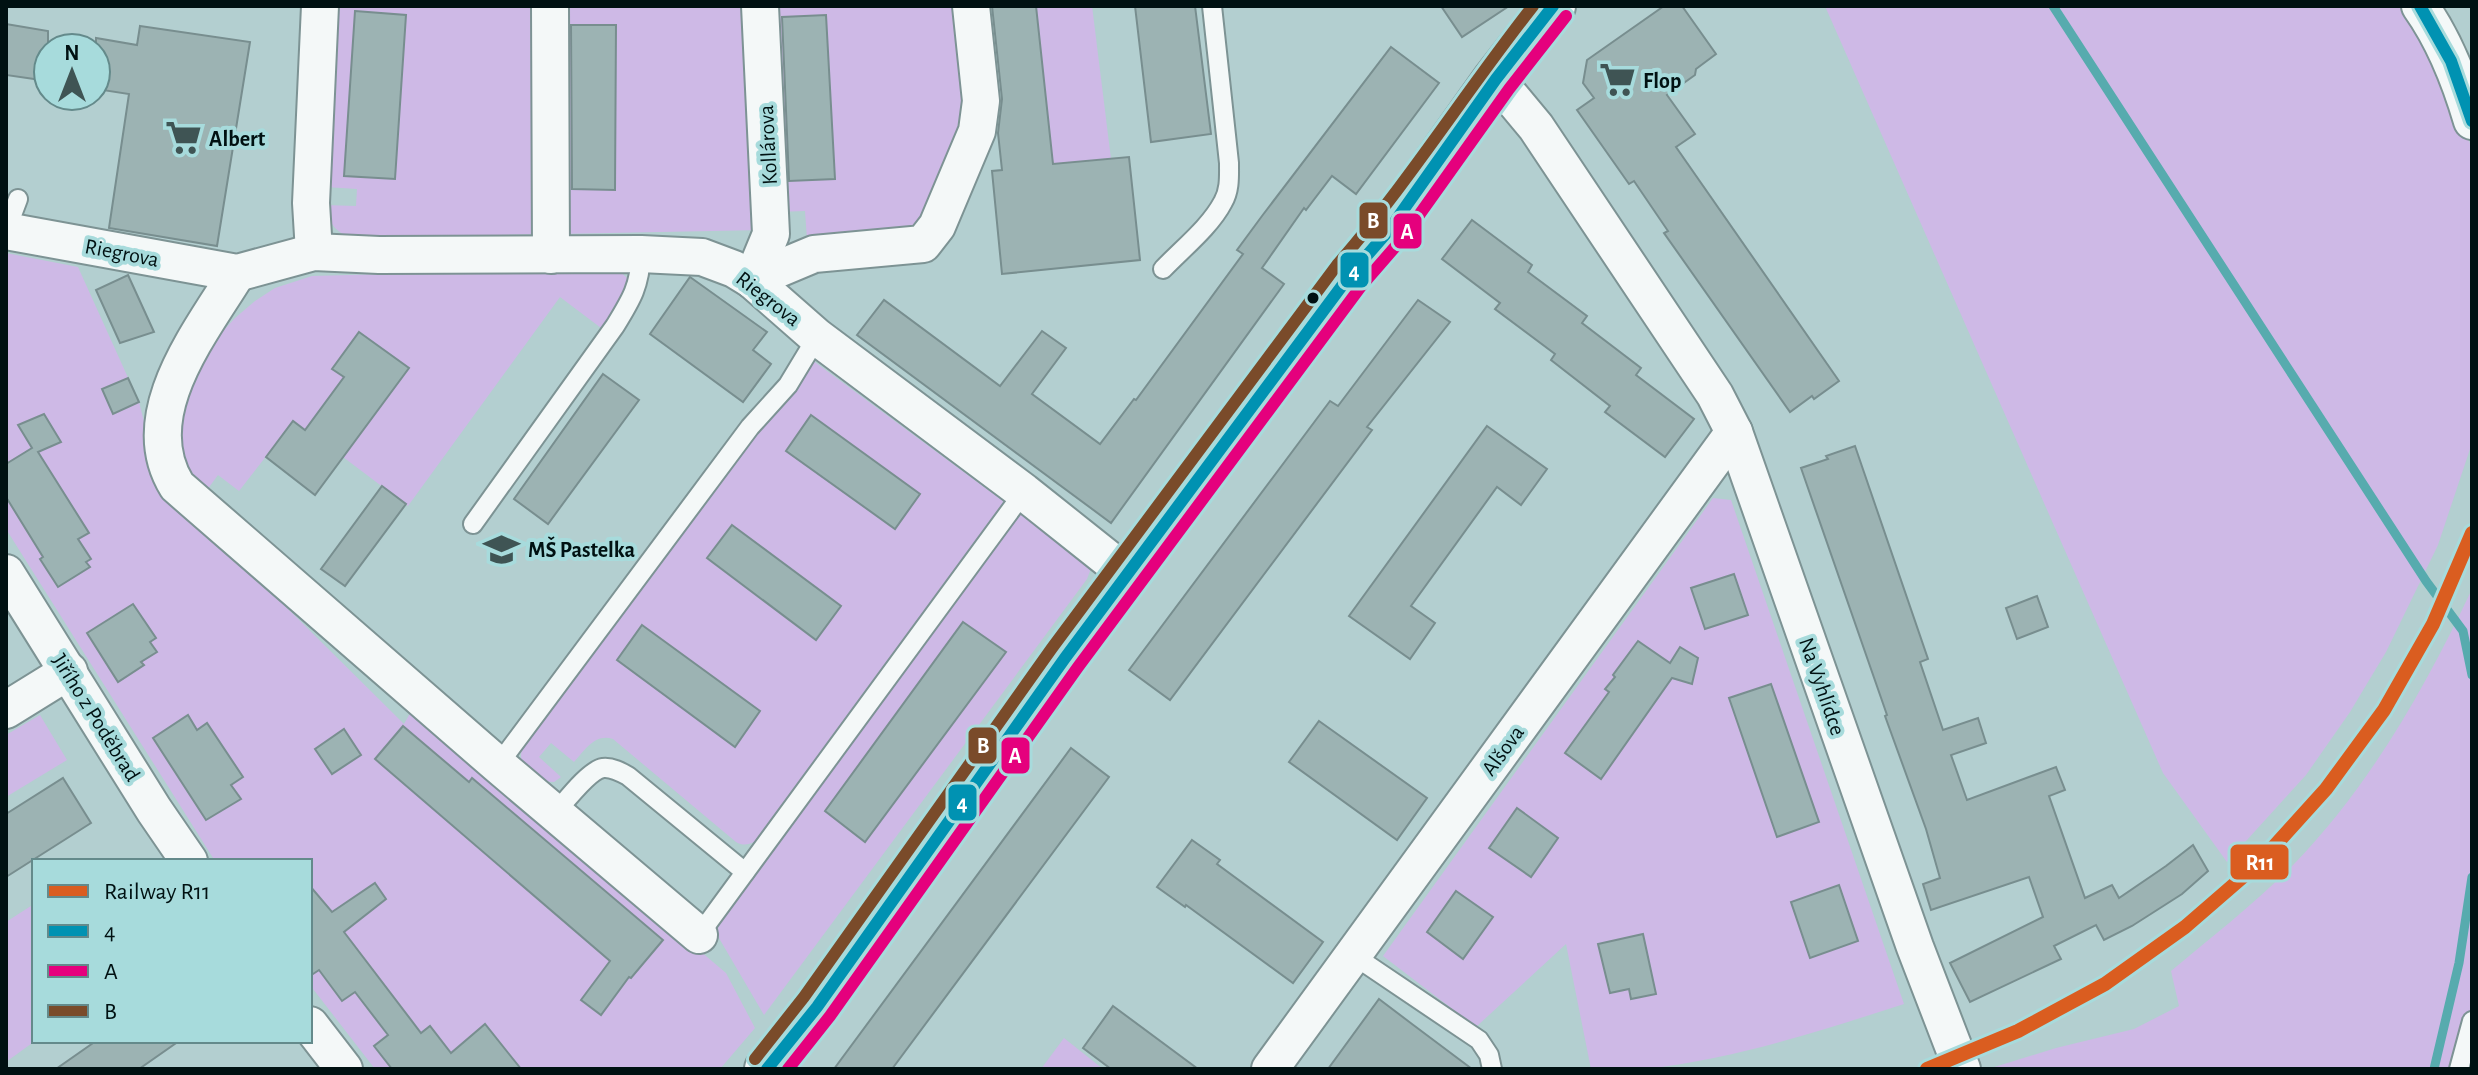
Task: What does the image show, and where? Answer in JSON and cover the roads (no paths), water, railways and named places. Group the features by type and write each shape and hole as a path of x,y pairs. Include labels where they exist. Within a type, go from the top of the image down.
{"street":[{"path":"314,252 311,203 320,6"},
{"path":"550,6 551,255"},
{"name":"Kollárova","path":"752,280 771,234 760,6"},
{"path":"752,280 814,254 923,244 937,226 977,131 981,101 971,6"},
{"path":"767,1069 817,1007 1127,574 1350,275 1389,230 1496,79 1553,6"},
{"path":"2420,6 2440,37 2472,121"},
{"name":"Na Vyhlídce","path":"1496,79 1536,127 1715,395 1734,432 1915,947 1962,1069"},
{"name":"Riegrova","path":"10,220 237,273 314,252 702,257 734,269 752,280 817,337 1024,492 1127,574"},
{"path":"237,273 187,355 166,403 164,451 171,476 183,493 699,935"},
{"name":"Alšova","path":"1270,1069 1734,432"},
{"name":"Jiřího z Poděbrad","path":"6,573 188,859"},
{"path":"6,710 69,671"}],"lane":[{"path":"1163,269 1224,202 1229,185 1212,6"},
{"path":"473,524 615,326 634,295 640,276 641,254"},
{"path":"498,765 750,427 788,385 817,337"},
{"path":"699,935 1024,492"},
{"path":"555,813 593,772 604,768 617,770 745,872"},
{"path":"1353,955 1479,1040 1489,1055 1492,1069"},
{"path":"2459,1069 2472,1021"}],"waterway":[{"path":"2053,6 2426,581 2463,631 2472,675"},
{"path":"2434,1069 2459,963 2472,877"}],"rail line":[{"name":"R11","path":"1927,1069 2018,1031 2105,984 2185,927 2260,862 2326,789 2384,710 2433,624 2472,533"}],"place":[{"name":"Flop","path":"1617,80"},
{"name":"Albert","path":"183,138"},
{"name":"MŠ Pastelka","path":"502,549"}]}
